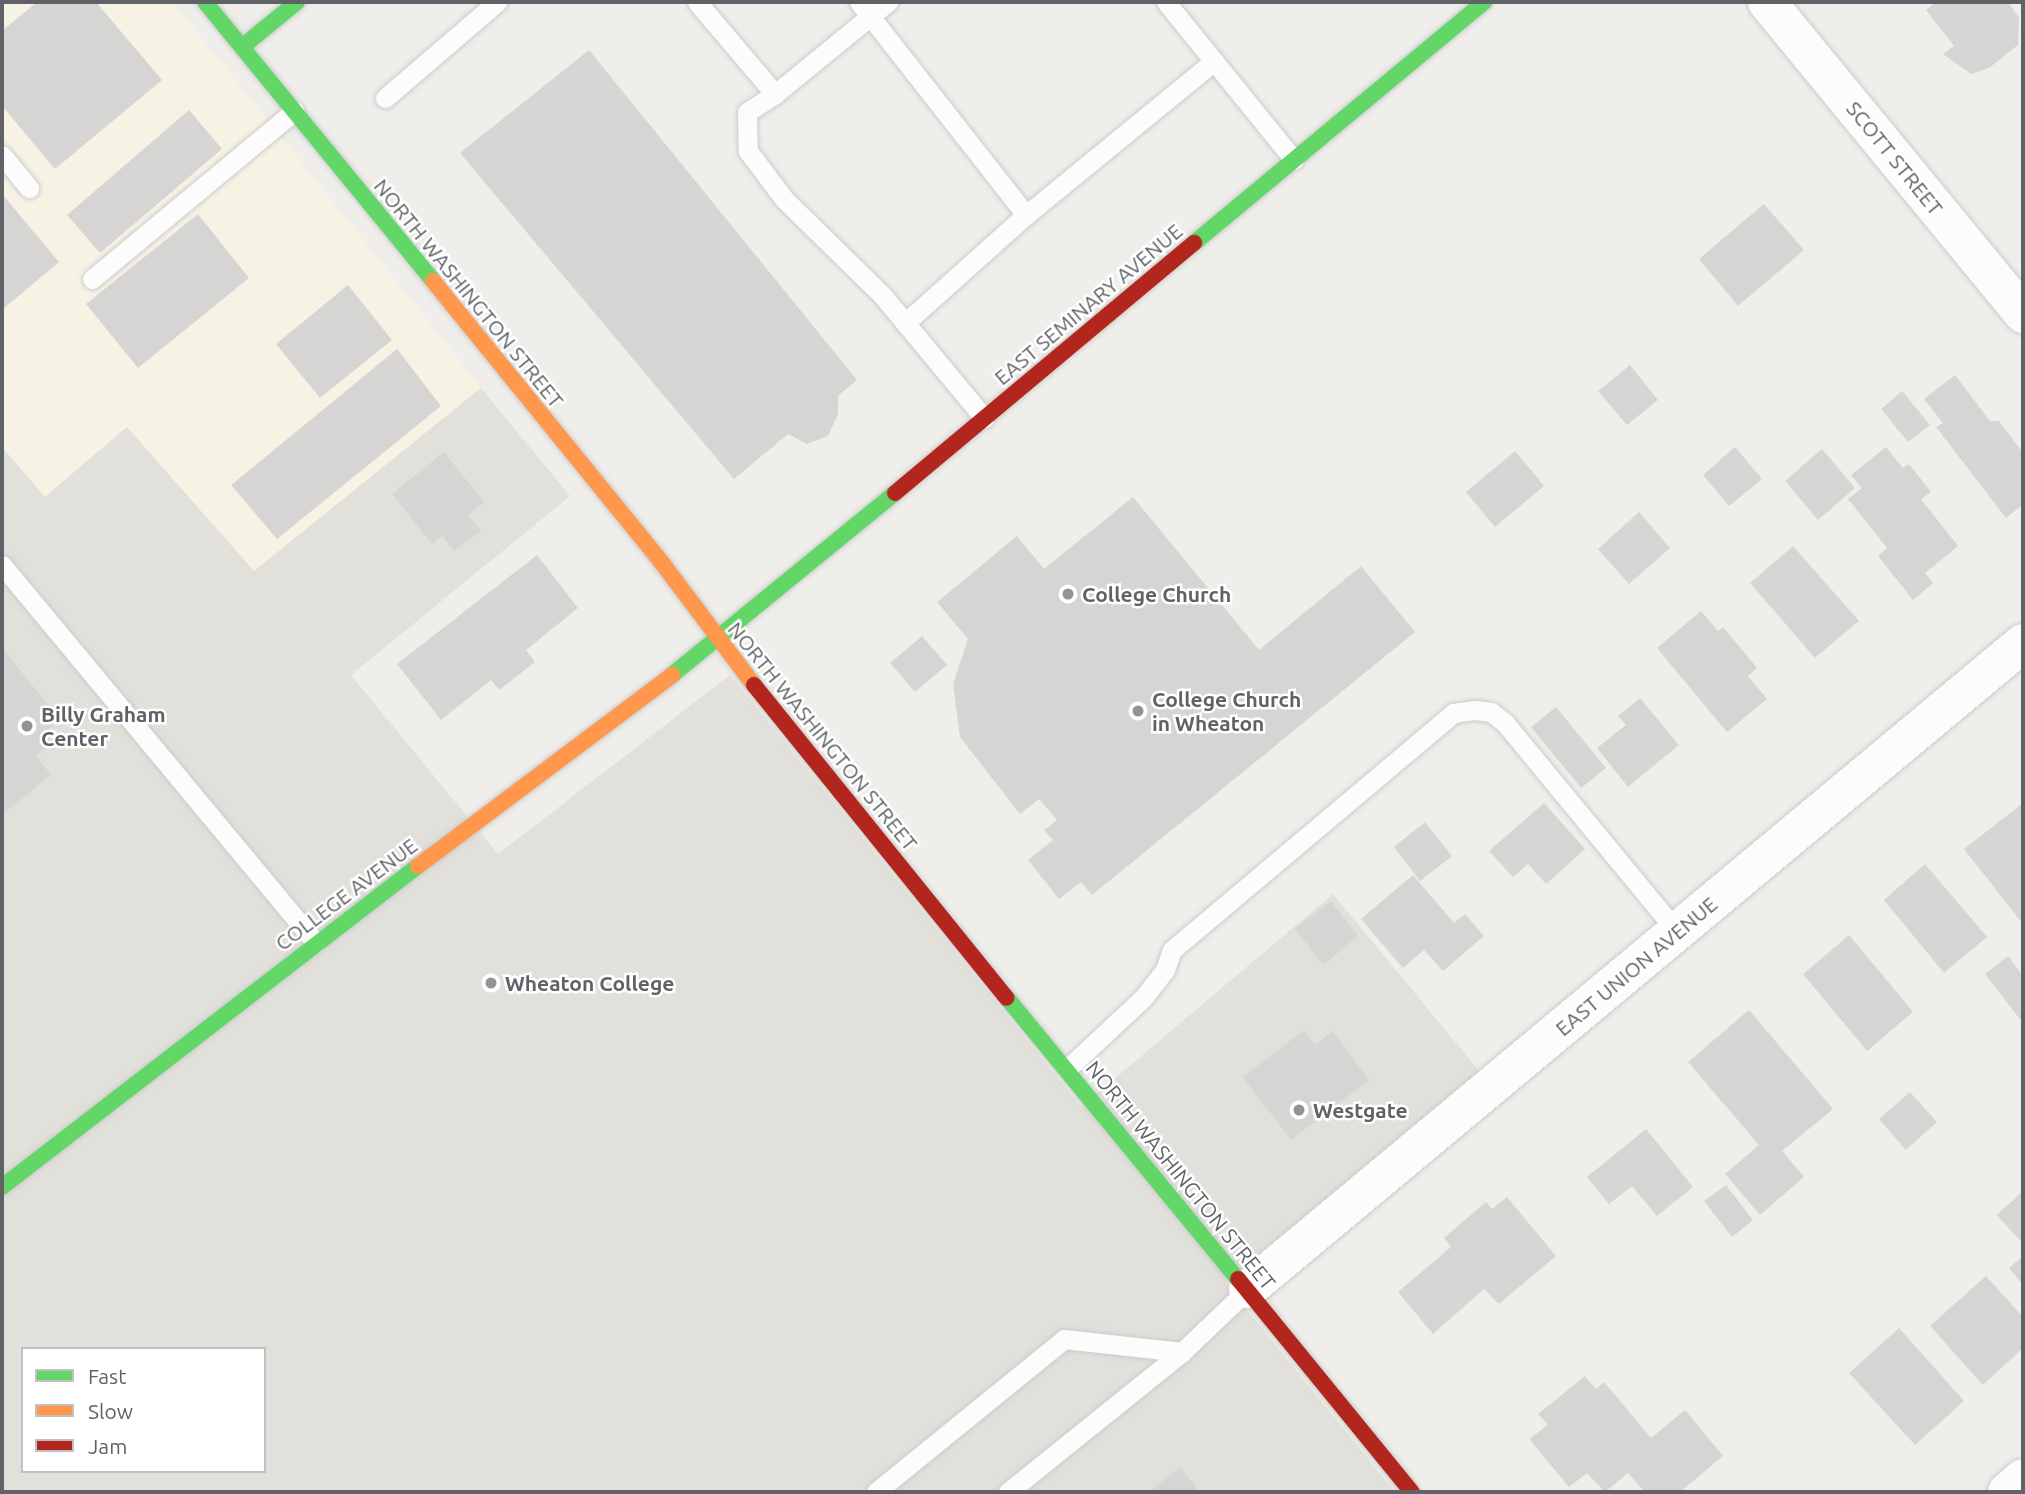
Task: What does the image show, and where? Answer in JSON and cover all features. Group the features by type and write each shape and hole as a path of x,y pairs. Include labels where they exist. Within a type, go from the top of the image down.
{"street":[{"name":"NORTH WASHINGTON STREET","path":"205,2 662,563 777,716 1412,1492"},
{"path":"242,47 297,2"},
{"name":"EAST SEMINARY AVENUE","path":"719,639 1484,2"},
{"name":"SCOTT STREET","path":"1767,2 2023,314"},
{"name":"COLLEGE AVENUE","path":"2,1187 316,943 719,639"},
{"name":"EAST UNION AVENUE","path":"1248,1289 2023,643"},
{"path":"2007,1492 2023,1478"}],"lane":[{"path":"385,98 497,2"},
{"path":"697,2 775,94"},
{"path":"888,2 865,9 775,94 747,112 747,152 784,199 882,295 984,418"},
{"path":"1166,2 1294,160"},
{"path":"865,9 1026,215"},
{"path":"905,323 1026,215 1214,61"},
{"path":"92,279 295,111"},
{"path":"2,155 29,188"},
{"path":"2,565 316,943"},
{"path":"1067,1069 1143,998 1165,970 1172,950 1453,713 1475,710 1491,712 1505,723 1676,932"},
{"path":"1008,1492 1182,1352 1248,1289"},
{"path":"876,1492 1064,1339 1182,1352"}],"shaded area":[{"path":"2,2 173,2 481,388 254,571 127,427 45,497 2,447"},
{"name":"Wheaton College","path":"481,388 570,496 351,675 498,854 730,675 1081,1107 1333,894 1480,1072 1225,1283 1395,1492 2,1492 2,447 45,497 127,427 254,571"}],"building":[{"path":"37,2 96,2 162,80 55,169 2,106 2,31"},
{"path":"1936,2 2008,2 2019,18 2018,45 1989,68 1971,74 1943,54 1954,46 1926,10"},
{"path":"589,50 857,380 838,396 838,414 828,436 807,444 788,434 734,479 460,153"},
{"path":"189,110 222,149 100,253 67,215"},
{"path":"2,194 59,262 2,310"},
{"path":"1764,204 1804,250 1738,306 1699,259"},
{"path":"198,214 249,278 138,368 86,304"},
{"path":"348,285 392,340 320,398 276,344"},
{"path":"397,349 441,406 277,539 231,485"},
{"path":"1630,365 1658,400 1627,425 1598,391"},
{"path":"1955,375 1990,421 1999,421 2023,453 2023,504 2006,518 1936,427 1943,423 1924,399"},
{"path":"1902,391 1930,425 1908,442 1881,409"},
{"path":"1735,447 1762,479 1729,506 1703,475"},
{"path":"1886,447 1903,468 1909,464 1931,492 1921,499 1958,546 1925,573 1933,583 1913,600 1878,556 1887,548 1848,499 1862,488 1851,475"},
{"path":"1822,449 1855,488 1818,520 1785,481"},
{"path":"1515,451 1544,486 1495,527 1466,492"},
{"path":"444,452 484,502 468,515 481,531 454,551 442,536 432,544 392,494"},
{"name":"College Church in Wheaton","path":"1133,497 1259,650 1361,566 1415,632 1092,895 1081,882 1059,899 1028,860 1053,840 1044,830 1057,820 1039,799 1020,814 960,737 953,684 968,639 937,602 1017,536 1044,569"},
{"path":"1639,512 1670,548 1629,584 1598,549"},
{"path":"1793,546 1859,621 1815,658 1750,583"},
{"path":"537,555 578,608 526,650 535,662 499,690 491,680 441,720 397,664"},
{"path":"1701,611 1718,631 1723,627 1757,668 1748,676 1767,699 1727,732 1657,648"},
{"path":"922,636 947,665 915,692 890,663"},
{"name":"Billy Graham Center","path":"2,648 60,720 44,733 52,743 36,756 51,775 2,815"},
{"path":"1640,698 1679,745 1628,787 1597,748 1626,725 1618,716"},
{"path":"1556,707 1606,768 1581,788 1531,727"},
{"path":"1544,803 1585,849 1546,884 1528,864 1513,877 1489,851"},
{"path":"2023,803 2023,924 1964,849"},
{"path":"1425,822 1452,856 1420,881 1394,847"},
{"path":"1925,864 1987,937 1944,973 1884,900"},
{"path":"1413,875 1454,923 1465,914 1484,936 1443,971 1424,950 1403,968 1361,919"},
{"path":"1331,901 1358,936 1323,965 1295,929"},
{"path":"1849,935 1913,1012 1867,1051 1803,974"},
{"path":"2008,956 2023,976 2023,1023 1985,974"},
{"path":"1749,1010 1833,1109 1782,1151 1804,1177 1760,1215 1725,1174 1759,1145 1688,1062"},
{"name":"Westgate","path":"1304,1030 1315,1045 1332,1031 1369,1080 1291,1140 1243,1077"},
{"path":"1910,1092 1937,1122 1906,1150 1879,1119"},
{"path":"1646,1129 1693,1187 1657,1216 1632,1186 1609,1204 1587,1177"},
{"path":"1726,1185 1753,1220 1732,1237 1704,1201"},
{"path":"2023,1191 2023,1244 1997,1215"},
{"path":"1507,1197 1556,1256 1499,1304 1484,1289 1433,1334 1398,1292 1451,1247 1444,1238 1486,1202 1492,1209"},
{"path":"2023,1256 2023,1285 2009,1268"},
{"path":"1986,1276 2023,1317 2023,1348 1983,1385 1930,1326"},
{"path":"1899,1328 1964,1401 1915,1445 1849,1373"},
{"path":"1585,1376 1596,1389 1604,1382 1651,1438 1685,1410 1723,1456 1680,1492 1645,1492 1628,1473 1605,1492 1587,1473 1569,1487 1529,1439 1548,1425 1538,1414"},
{"path":"1180,1467 1200,1492 1149,1492"}],"traffic: fast":[{"path":"205,2 433,281"},
{"path":"242,47 297,2"},
{"path":"1194,243 1484,2"},
{"path":"672,675 895,493"},
{"path":"2,1187 418,866"},
{"path":"1007,998 1238,1279"}],"traffic: slow":[{"path":"433,281 662,563 754,685"},
{"path":"418,866 672,675"}],"traffic: jam":[{"path":"895,493 1194,243"},
{"path":"754,685 1007,998"},
{"path":"1238,1279 1412,1492"}],"place":[{"name":"College Church","path":"1068,594"},
{"name":"College Church in Wheaton","path":"1138,711"},
{"name":"Billy Graham Center","path":"27,726"},
{"name":"Wheaton College","path":"491,983"},
{"name":"Westgate","path":"1299,1110"}]}
